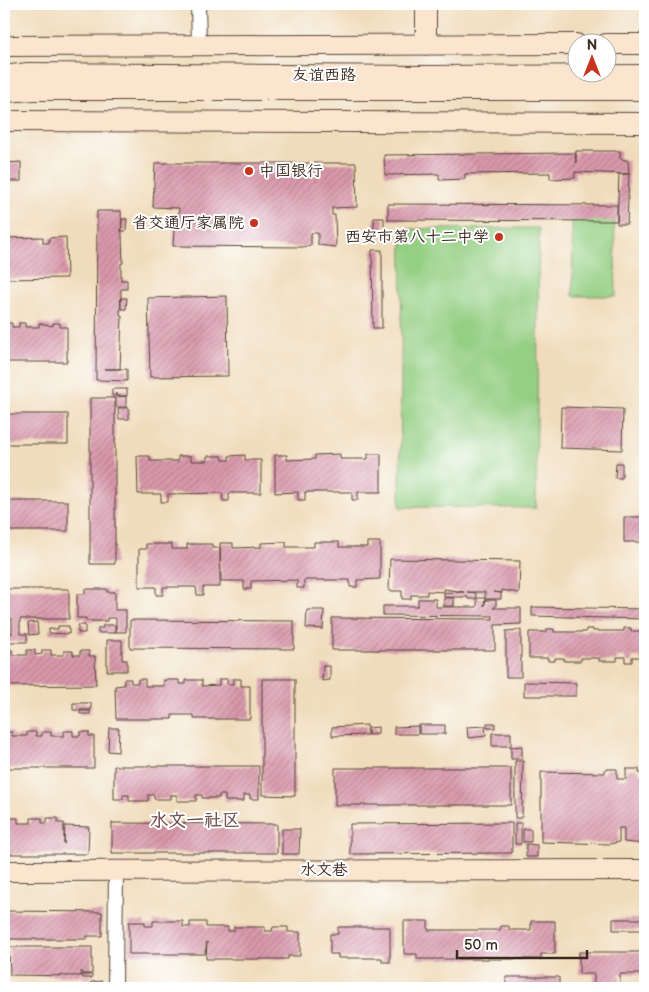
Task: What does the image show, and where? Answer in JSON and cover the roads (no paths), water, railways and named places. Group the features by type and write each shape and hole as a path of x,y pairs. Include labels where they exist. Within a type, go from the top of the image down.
{"street":[{"path":"198,4 199,45"},
{"path":"426,4 426,45"},
{"path":"4,46 566,44"},
{"path":"616,44 645,44"},
{"name":"友谊西路","path":"4,76 28,73 425,76 645,75"},
{"name":"友谊西路","path":"4,92 34,90 645,90"},
{"path":"4,121 645,124"},
{"path":"115,988 116,870"},
{"name":"水文巷","path":"4,871 645,870"}],"place":[{"name":"中国银行","path":"249,171"},
{"name":"省交通厅家属院","path":"254,223"},
{"name":"西安市第八十二中学","path":"499,237"}],"district":[{"name":"水文一社区","path":"195,820"}]}
